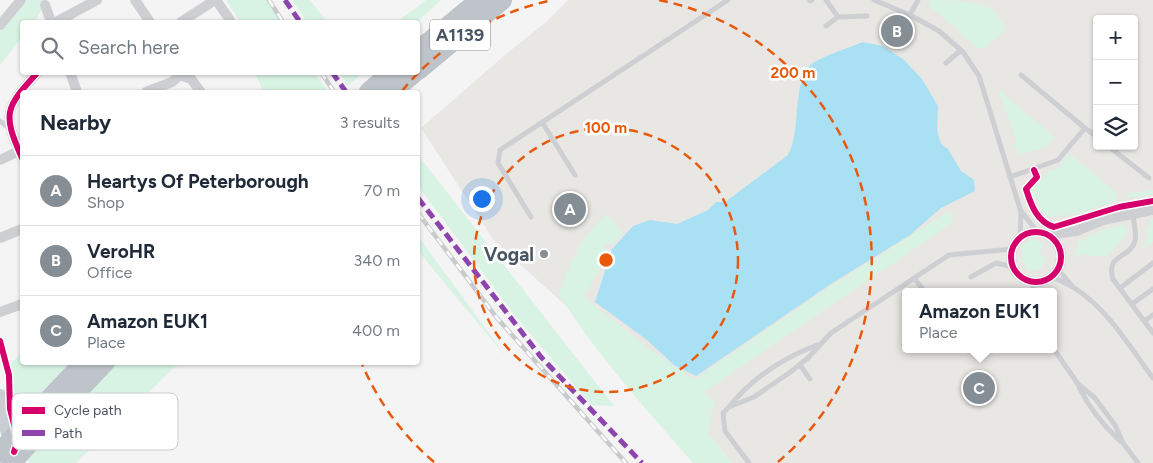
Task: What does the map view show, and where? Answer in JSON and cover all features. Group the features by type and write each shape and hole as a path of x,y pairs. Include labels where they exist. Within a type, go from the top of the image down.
{"highway":[{"name":"A1139","path":"420,47 466,0"},
{"name":"A1139","path":"420,48 482,7 504,0"},
{"name":"A1139","path":"420,67 482,7"},
{"name":"A1139","path":"383,85 407,75"},
{"path":"61,393 82,365"},
{"path":"71,393 102,365"},
{"path":"0,453 12,443"},
{"path":"11,463 20,450"}],"main road":[{"path":"0,397 12,446"},
{"path":"13,450 16,463"}],"street":[{"path":"0,25 21,0"},
{"path":"60,20 97,0"},
{"path":"135,0 149,20"},
{"path":"184,20 215,0 230,20"},
{"path":"45,4 50,20"},
{"path":"22,90 35,75"},
{"path":"71,75 76,90"},
{"path":"151,90 172,82 178,75"},
{"path":"182,75 191,78 199,90"},
{"path":"20,93 10,110 9,128 20,152"},
{"path":"0,160 20,154"},
{"path":"1042,233 1059,249 1060,255 1054,272 1035,281 1022,277 1013,267 1012,249 1020,238 1042,233 1076,231 1102,220 1133,212 1153,210"},
{"path":"0,238 20,230"},
{"path":"1059,249 1076,231"},
{"path":"0,312 20,305"}],"lane":[{"path":"531,217 498,163 500,150 728,0"},
{"path":"826,0 838,17"},
{"path":"874,0 910,15 940,31 961,50 979,76 1021,212 1020,238"},
{"path":"910,15 918,0"},
{"path":"826,26 838,17 867,16"},
{"path":"946,63 961,50"},
{"path":"1020,75 1093,134"},
{"path":"0,121 9,128"},
{"path":"542,122 575,175"},
{"path":"1010,177 1058,160 1085,128"},
{"path":"1113,150 1149,178"},
{"path":"1021,212 1042,233"},
{"path":"1133,212 1135,241 1130,248 1112,263 1110,270 1120,288 1153,333"},
{"path":"729,407 754,397 800,365 831,333 949,255 1012,249"},
{"path":"970,277 996,263 1013,267"},
{"path":"1120,288 1153,263"},
{"path":"1054,272 1087,296 1108,317 1153,378"},
{"path":"1054,272 1073,287"},
{"path":"914,278 921,288"},
{"path":"1033,288 1035,281"},
{"path":"1132,304 1153,289"},
{"path":"1144,321 1153,315"},
{"path":"749,463 725,431 723,413 740,393 758,378 785,359 819,345"},
{"path":"1056,353 1078,384 1099,404 1115,425 1123,443"},
{"path":"800,365 810,379"},
{"path":"1078,384 1086,403 1107,429 1123,443 1138,463"}],"shaded area":[{"path":"568,0 1153,0 1153,463 732,463 708,433 495,242 421,128 506,54 545,23"}],"green space":[{"path":"27,0 43,0 45,5 35,20 20,20 20,40 0,65 0,31"},
{"path":"226,0 269,0 282,20 239,20"},
{"path":"292,0 310,0 325,20 306,20"},
{"path":"426,0 441,0 419,20 400,20"},
{"path":"929,0 963,1 989,7 1005,26 1002,33 984,48 977,48 956,27 949,24 943,16 929,7"},
{"path":"256,75 316,75 327,90 260,90 262,88"},
{"path":"341,75 360,75 348,86"},
{"path":"1002,90 1005,96 1049,132 1054,139 1050,143 1043,148 1020,155 1015,148 1016,138 998,91"},
{"path":"1067,155 1073,156 1116,193 1117,201 1077,214 1050,217 1042,210 1031,194 1033,189 1049,170 1057,170"},
{"path":"420,158 614,406 591,405 516,317 420,189"},
{"path":"1153,190 1153,195 1123,198 1128,194"},
{"path":"951,210 952,223 704,392 714,402 708,433 732,463 693,463 589,339 559,295 572,260 582,242 607,214 623,233 612,244 602,243 608,254 584,297 648,348 694,380 819,294"},
{"path":"1153,219 1153,241 1142,250 1148,237 1145,231 1149,227 1148,222"},
{"path":"1122,225 1128,229 1125,236 1107,256 1088,256 1085,253 1075,258 1078,242 1102,230"},
{"path":"420,239 507,358 420,253"},
{"path":"1033,239 1042,243 1043,246 1039,253 1046,259 1040,270 1028,271 1025,264 1021,261 1023,250 1020,246"},
{"path":"20,354 20,365 71,365 44,393 12,393 12,416 7,368"},
{"path":"111,365 177,365 148,393 85,393"},
{"path":"32,450 89,450 76,463 29,463 26,456"}],"water":[{"path":"863,42 883,46 903,59 922,79 938,106 937,130 941,144 948,149 961,171 974,180 975,191 941,208 910,235 831,284 696,376 674,365 647,340 595,302 612,249 633,226 650,220 677,224 708,210 716,202 725,202 788,155 795,133 799,92 806,70 813,63 831,54"}],"railway":[{"path":"269,0 282,20"},
{"path":"323,75 333,90"},
{"path":"420,216 497,318 626,463"}],"marked path":[{"path":"285,0 299,20"},
{"path":"334,75 345,90"},
{"path":"420,201 541,357 642,463"}],"cycle path":[{"path":"22,90 35,75"},
{"path":"20,93 13,103 10,121 11,131 20,153"},
{"path":"1034,170 1037,177 1026,189 1028,195 1039,217 1048,225 1054,227 1119,207 1153,201"},
{"path":"1036,232 1045,234 1056,243 1061,257 1059,266 1050,277 1036,282 1027,280 1016,271 1011,257 1013,248 1022,237 1036,232"},
{"path":"0,341 9,375 12,417"}],"place":[{"name":"VeroHR","path":"897,31"},
{"name":"Heartys Of Peterborough","path":"570,209"},
{"name":"Vogal","path":"544,254"},
{"name":"Amazon EUK1","path":"979,388"}]}
